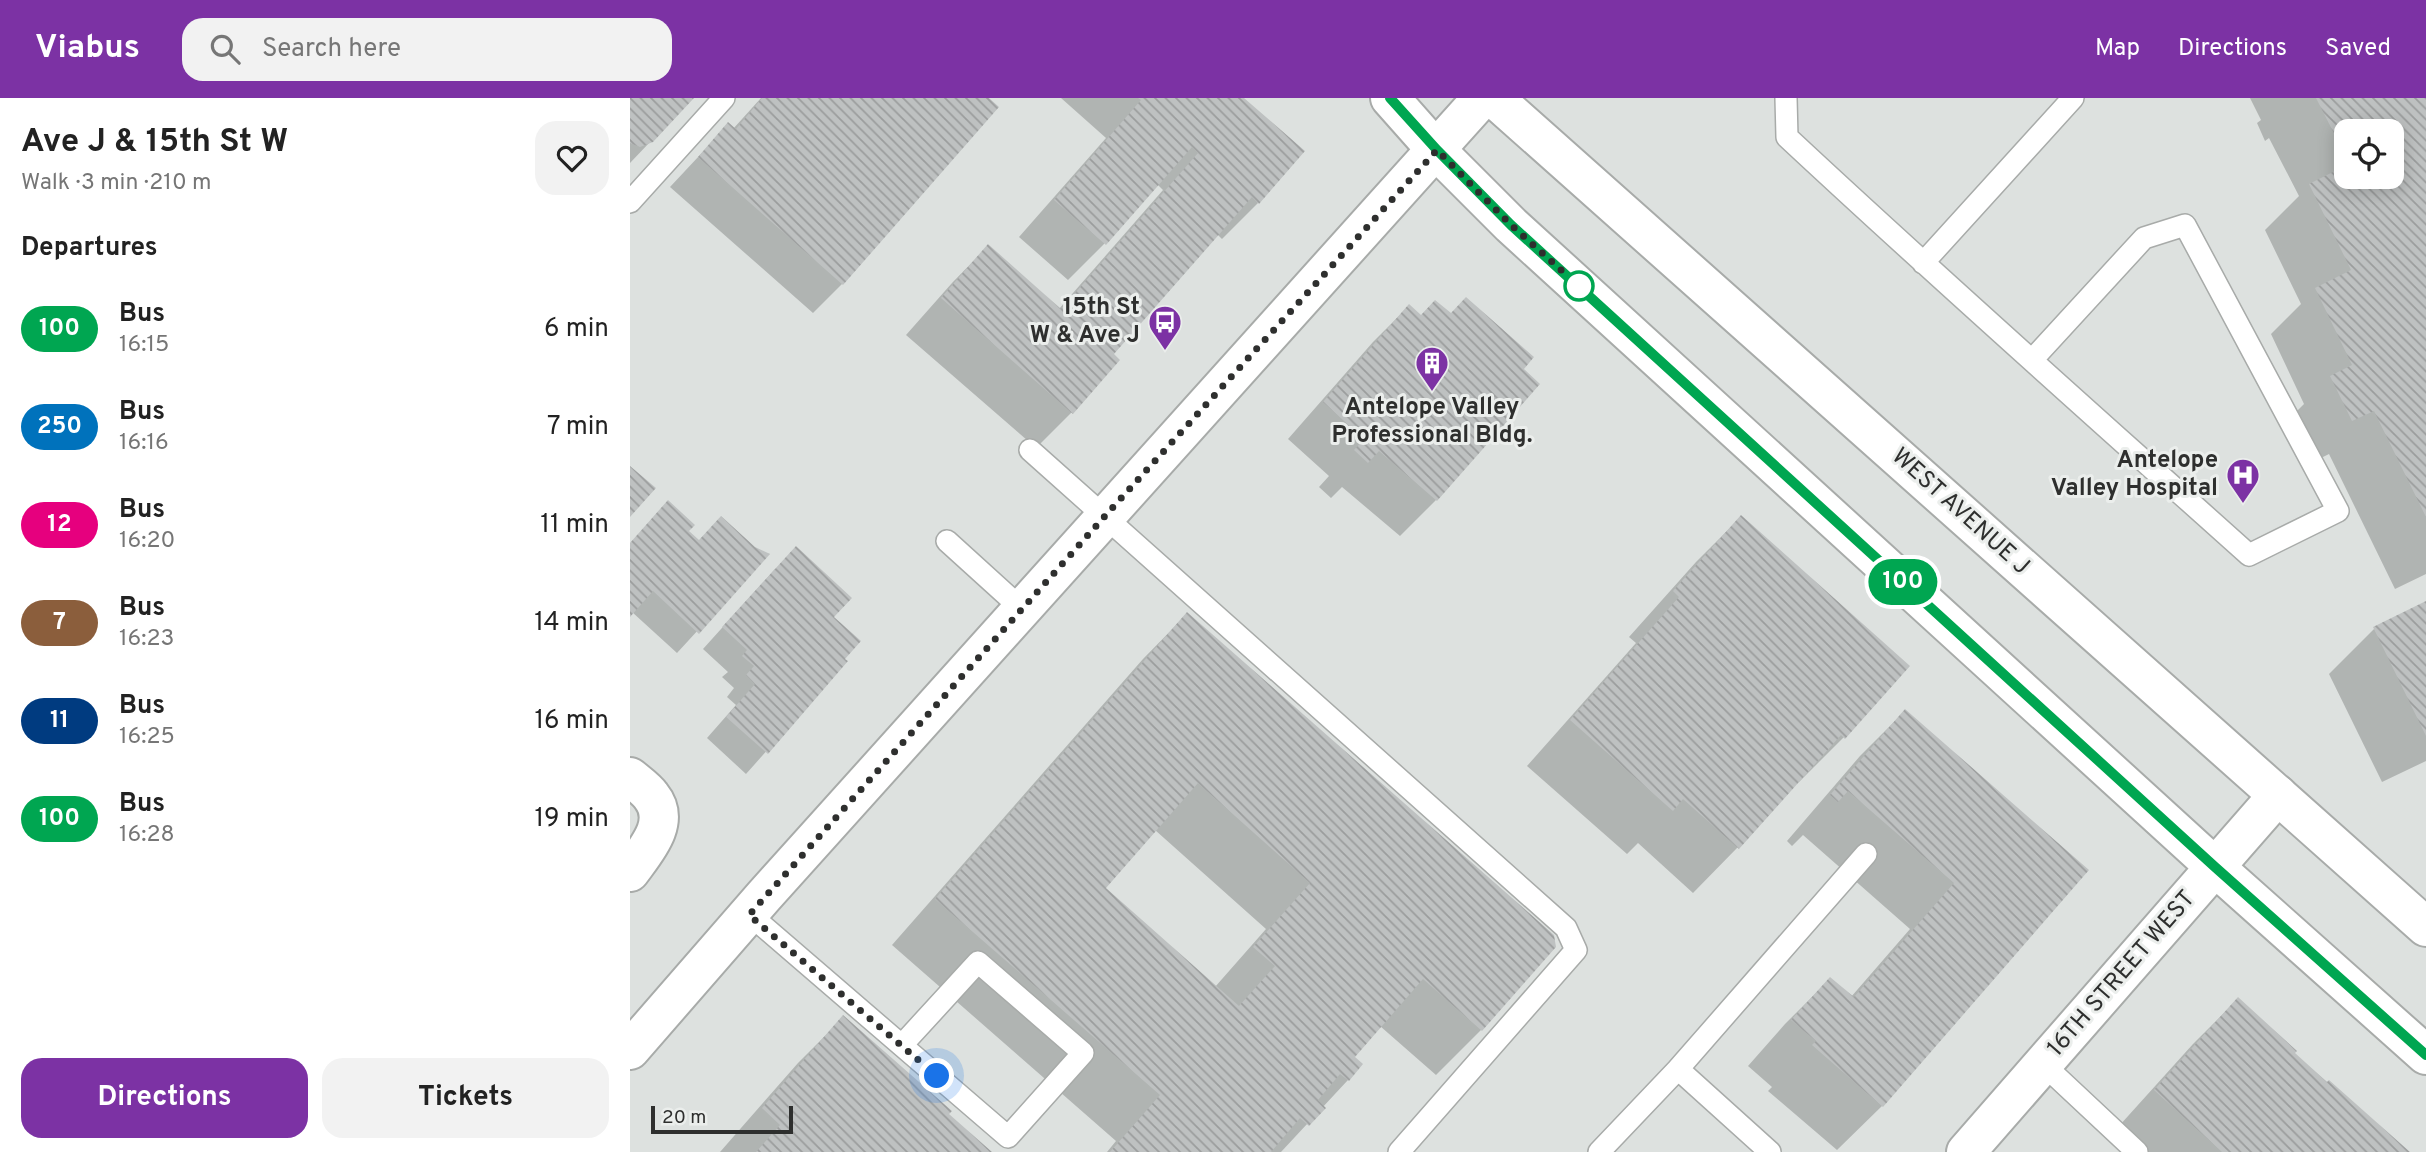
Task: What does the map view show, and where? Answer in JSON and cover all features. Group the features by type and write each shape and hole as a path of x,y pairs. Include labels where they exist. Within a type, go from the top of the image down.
{"main road":[{"path":"1390,98 1511,225 2215,867 2426,1055"},
{"path":"630,1050 1105,516 1482,98"},
{"name":"WEST AVENUE J","path":"1494,98 2426,927"},
{"path":"630,777 652,797 661,815 656,834 630,872"},
{"name":"16TH STREET WEST","path":"1966,1152 2278,795"}],"lane":[{"path":"630,202 724,98"},
{"path":"1786,98 1787,137 1923,262 2032,360 2249,555 2337,511 2185,225 2144,238 2032,360"},
{"path":"1923,262 2073,98"},
{"path":"1030,450 1566,928 1576,950 1399,1152"},
{"path":"947,541 1022,609"},
{"path":"1599,1152 1678,1069 1866,854"},
{"path":"749,915 1008,1137 1083,1053 978,962 902,1045"},
{"path":"2043,1064 2137,1152"},
{"path":"1678,1069 1770,1152"}],"building":[{"path":"630,98 694,98 653,142 640,147 630,143"},
{"path":"762,98 989,98 999,107 843,285 698,157 728,122 736,129"},
{"path":"1138,98 1244,98 1305,151 1259,204 1252,197 1114,354 1120,360 1073,414 941,298 988,244 1061,309 1198,153 1192,147 1106,245 1054,200 1141,100"},
{"path":"2316,98 2426,98 2426,517 2374,411 2352,421 2330,376 2352,365 2315,288 2351,270 2309,184 2334,172 2334,189 2404,189 2404,119 2334,119 2334,133"},
{"name":"Antelope Valley Professional Bldg.","path":"1466,297 1534,357 1524,369 1540,384 1437,501 1379,451 1368,463 1354,450 1364,439 1323,402 1409,304 1421,315 1435,300 1451,313"},
{"path":"630,466 656,488 630,517"},
{"path":"668,500 695,525 689,531 699,540 721,516 755,547 770,554 699,634 653,591 630,617 630,543"},
{"path":"1741,515 1910,666 1845,739 1841,735 1739,849 1683,799 1673,811 1570,720 1679,597 1673,591"},
{"path":"796,546 852,598 834,617 861,641 845,659 848,661 768,754 726,717 755,684 746,675 754,666 742,656 747,650 722,627"},
{"path":"2426,601 2426,736 2373,627"},
{"path":"1187,612 1554,935 1556,947 1482,1031 1423,979 1355,1057 1363,1064 1349,1081 1340,1074 1318,1100 1326,1108 1309,1126 1300,1118 1271,1152 1110,1152 1160,1095 935,899","holes":["1198,783 1310,883 1253,947 1275,966 1239,1006 1106,888"]},
{"path":"1905,709 2089,870 1883,1107 1812,1045 1816,1041 1791,1020 1830,977 1854,997 1954,883 1848,791 1838,802 1830,795"},
{"path":"2238,997 2327,1082 2329,1080 2410,1152 2222,1152 2154,1090"},
{"path":"843,1015 952,1111 949,1114 992,1152 756,1152 780,1125 762,1108"}],"bus line":[{"name":"100","path":"1390,98 1511,225 2215,867 2426,1055"}],"place":[{"name":"15th St W & Ave J","path":"1165,352"},
{"name":"Antelope Valley Professional Bldg.","path":"1432,393"},
{"name":"Antelope Valley Hospital","path":"2243,505"}],"route":[{"path":"937,1076 749,915 764,896 1437,150 1511,225 1579,286"}]}
